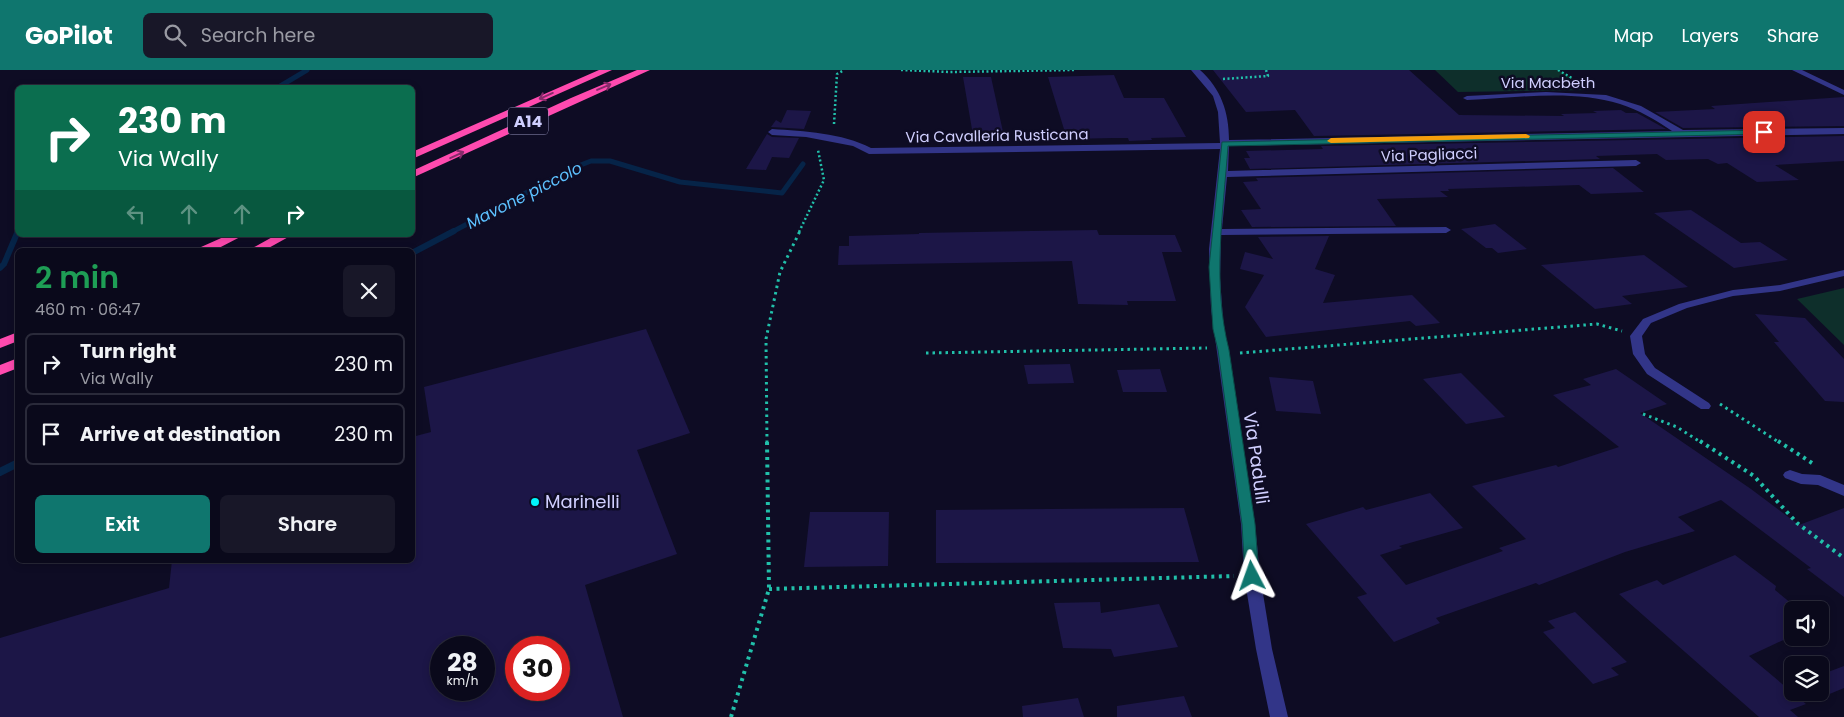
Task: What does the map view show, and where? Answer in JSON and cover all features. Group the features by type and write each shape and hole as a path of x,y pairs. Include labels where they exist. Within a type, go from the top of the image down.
{"highway":[{"name":"A14","path":"415,155 607,70"},
{"name":"A14","path":"415,175 574,100 645,70"},
{"path":"209,248 234,237"},
{"path":"259,248 282,237"},
{"path":"0,344 15,337"},
{"path":"0,370 15,363"}],"street":[{"name":"Via Padulli","path":"1195,70 1207,81 1218,98 1224,125 1223,174 1214,267 1218,329 1223,350 1248,524 1252,576 1264,649 1279,717"},
{"path":"1796,70 1844,93"},
{"name":"Via Macbeth","path":"1466,98 1570,95 1600,97 1622,102 1642,110 1681,133"},
{"name":"Via Cavalleria Rusticana","path":"772,132 806,134 856,144 869,150 882,152 1681,133 1844,131"},
{"name":"Via Pagliacci","path":"1223,174 1636,163"},
{"path":"1216,232 1446,230"},
{"path":"1705,406 1651,371 1639,354 1636,336 1647,321 1683,306 1733,293 1780,288 1844,273"},
{"path":"1790,475 1801,480 1820,480 1844,491"}],"path":[{"path":"731,717 769,589 766,338 780,272 824,180 818,151 834,128 837,74 844,70"},
{"path":"901,70 950,72 1075,70"},
{"path":"1222,79 1260,78 1268,76 1266,70"},
{"path":"926,353 1211,348 1238,354 1597,324 1636,336"},
{"path":"1705,406 1718,403 1819,467"},
{"path":"1643,414 1677,427 1754,476 1797,523 1844,558"},
{"path":"769,589 1252,576"}],"green space":[{"path":"1435,70 1558,70 1593,90 1458,92"},
{"path":"1844,288 1844,345 1797,299"}],"building":[{"path":"1213,70 1409,70 1459,115 1564,116 1561,114 1621,110 1626,113 1637,113 1666,129 1314,136 1295,110 1246,112"},
{"path":"1114,75 1124,98 1164,98 1186,137 1129,141 1128,138 1067,139 1048,77"},
{"path":"963,77 991,77 1005,141 974,141"},
{"path":"1844,97 1844,126 1683,128 1655,112 1715,109 1711,106"},
{"path":"787,110 811,111 804,129 771,127 776,120 781,123"},
{"path":"767,134 772,137 799,138 789,158 772,157 766,170 746,169"},
{"path":"1844,136 1844,161 1775,165 1799,180 1757,182 1727,163 1718,164 1708,159 1666,160 1657,154 1596,156 1600,159 1250,169 1244,158 1250,158 1246,151 1323,149 1321,146"},
{"path":"1613,168 1644,192 1591,194 1579,185 1448,189 1449,191 1440,191 1448,197 1377,199 1396,226 1252,227 1241,210 1261,209 1243,182 1258,181 1256,178"},
{"path":"1691,210 1741,243 1760,242 1788,260 1734,268 1654,213"},
{"path":"1495,224 1527,249 1498,253 1492,248 1486,248 1461,229"},
{"path":"1097,230 1099,235 1175,235 1182,252 1162,252 1176,301 1127,301 1128,305 1078,304 1072,261 838,265 839,246 849,246 849,236"},
{"path":"1329,236 1315,269 1335,275 1323,303 1412,295 1440,323 1416,326 1410,321 1266,337 1245,307 1264,275 1240,269 1245,252 1273,259 1258,237"},
{"path":"1644,255 1688,287 1622,296 1632,304 1595,309 1541,265"},
{"path":"1755,314 1805,318 1844,359 1844,402 1825,401 1774,342 1779,342"},
{"name":"Marinelli","path":"646,329 690,433 637,450 677,554 585,585 623,717 0,717 0,638 169,588 172,563 415,563 415,436 431,432 424,387"},
{"path":"1070,364 1074,383 1028,384 1024,365"},
{"path":"1160,369 1167,392 1123,392 1117,370"},
{"path":"1616,369 1667,404 1640,413 1751,489 1799,525 1844,508 1844,597 1807,569 1811,568 1721,500 1678,517 1695,531 1625,552 1539,585 1536,583 1436,618 1440,623 1394,642 1357,597 1367,594 1306,524 1363,507 1366,510 1430,493 1463,528 1399,546 1402,548 1380,555 1406,585 1503,551 1499,548 1526,539 1472,486 1556,465 1558,467 1619,447 1553,395 1591,385 1583,379"},
{"path":"1461,373 1505,417 1466,424 1423,379"},
{"path":"1269,377 1313,381 1321,414 1276,411"},
{"path":"1184,508 1199,562 936,563 936,510"},
{"path":"810,512 889,512 888,566 804,567"},
{"path":"1735,555 1776,586 1775,590 1788,601 1784,601 1784,640 1749,656 1784,685 1784,701 1802,701 1806,704 1790,710 1798,717 1759,717 1619,594 1657,580 1663,585"},
{"path":"1100,602 1101,613 1159,604 1178,647 1114,657 1111,649 1063,648 1054,603"},
{"path":"1575,612 1627,662 1611,668 1619,675 1593,684 1543,632 1555,628 1548,621"},
{"path":"1844,666 1844,688 1829,694 1829,672"},
{"path":"1184,696 1192,717 1117,717 1117,706"},
{"path":"1078,698 1084,717 1023,717 1022,706"}],"waterway":[{"name":"Mavone piccolo","path":"282,85 307,70"},
{"name":"Mavone piccolo","path":"452,232 573,168 591,161 610,161 680,182 782,193 803,164"},
{"name":"Mavone piccolo","path":"415,251 454,231"},
{"name":"Mavone piccolo","path":"0,268 4,264 15,237"},
{"name":"Mavone piccolo","path":"0,472 15,464"}],"slow traffic":[{"path":"1331,141 1526,136"}],"place":[{"name":"Marinelli","path":"535,502"}],"route":[{"path":"1252,576 1248,524 1223,350 1218,329 1214,267 1224,143 1764,132"}]}
